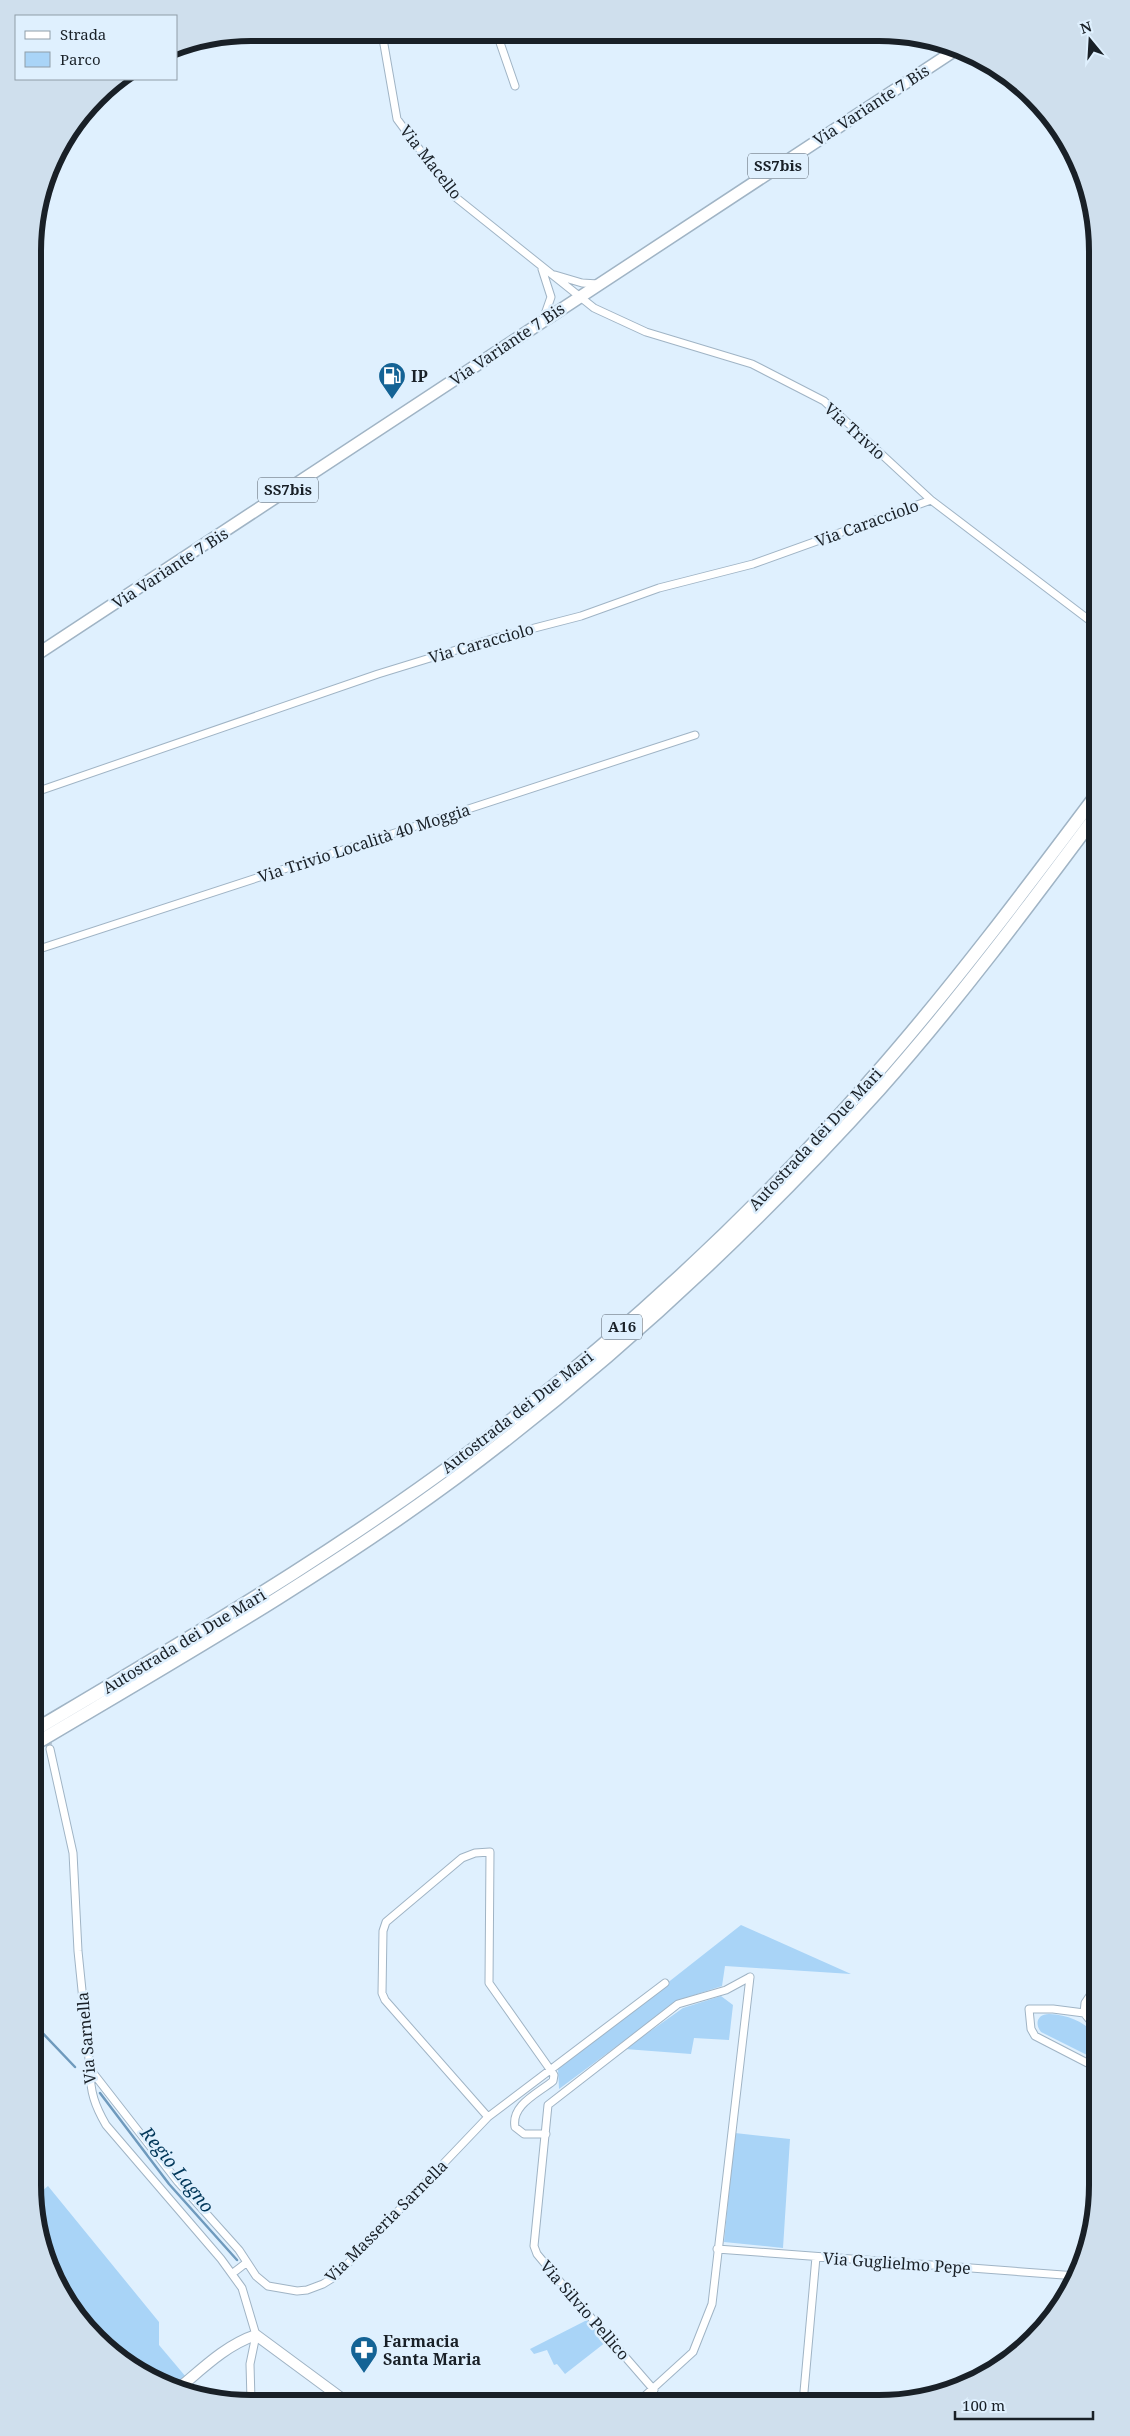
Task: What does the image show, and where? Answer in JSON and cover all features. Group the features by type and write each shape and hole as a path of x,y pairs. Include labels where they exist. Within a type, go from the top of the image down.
{"highway":[{"name":"Autostrada dei Due Mari","path":"41,1726 243,1606 381,1516 514,1418 640,1312 760,1199 872,1079 977,952 1089,805"},
{"name":"Autostrada dei Due Mari","path":"41,1740 250,1616 388,1526 522,1427 648,1321 768,1208 881,1088 987,960 1089,825"}],"main road":[{"name":"Via Variante 7 Bis","path":"41,652 950,53"}],"street":[{"name":"Via Macello","path":"383,41 397,118 454,196 579,296"},
{"path":"499,41 515,86"},
{"path":"541,266 551,296 543,321"},
{"path":"547,272 582,283 598,284"},
{"name":"Via Trivio","path":"579,296 594,308 646,332 752,364 824,402 931,500 1089,620"},
{"name":"Via Caracciolo","path":"41,790 378,674 492,639 581,616 659,588 754,564 835,533 931,500"},
{"name":"Via Trivio Località 40 Moggia","path":"41,948 695,735"},
{"name":"Via Sarnella","path":"50,1749 72,1853 78,1951 90,2069 90,2089 93,2101 106,2126 233,2273 245,2297 256,2334"},
{"path":"488,2117 385,2000 382,1993 383,1931 386,1922 462,1858 476,1853 490,1852 489,1983 551,2069 553,2081 517,2109 513,2117 515,2127 524,2134 546,2134"},
{"name":"Via Silvio Pellico","path":"654,2390 566,2290 537,2254 534,2246 548,2105 678,2004 726,1990 750,1977 717,2249"},
{"name":"Via Masseria Sarnella","path":"90,2069 148,2146 239,2250 256,2276 268,2286 297,2291 307,2290 323,2284 336,2276 488,2117 665,1983"},
{"path":"1084,2013 1085,2003 1089,1997"},
{"path":"1089,2019 1084,2013 1053,2009 1029,2009 1031,2028 1035,2036 1089,2064"},
{"path":"647,2395 693,2352 699,2340 712,2304 717,2249"},
{"name":"Via Guglielmo Pepe","path":"717,2249 1068,2275"},
{"path":"804,2395 816,2257"},
{"path":"233,2273 246,2263"},
{"path":"184,2384 224,2351 240,2340 256,2334"},
{"path":"251,2395 250,2364 256,2334"},
{"path":"256,2334 337,2395"}],"green space":[{"path":"741,1925 851,1974 725,1966 722,1986 679,2000 559,2089 558,2069"},
{"path":"721,1996 733,2005 729,2040 694,2038 691,2054 625,2049 683,2008"},
{"path":"1045,2014 1063,2016 1075,2020 1089,2028 1089,2056 1041,2032 1038,2020"},
{"path":"735,2133 790,2139 783,2248 724,2242"},
{"path":"48,2186 159,2322 159,2345 186,2377 180,2383 146,2367 123,2351 93,2323 77,2302 69,2290 52,2253 45,2226 41,2192"},
{"path":"587,2320 606,2342 565,2374 557,2364 554,2365 547,2350 534,2354 530,2349"}],"waterway":[{"path":"41,2031 75,2067"},
{"name":"Regio Lagno","path":"100,2093 169,2184 237,2260"}],"tunnel":[{"path":"41,1721 50,1749"}],"place":[{"name":"IP","path":"392,400"},
{"name":"Farmacia Santa Maria","path":"364,2374"}]}
